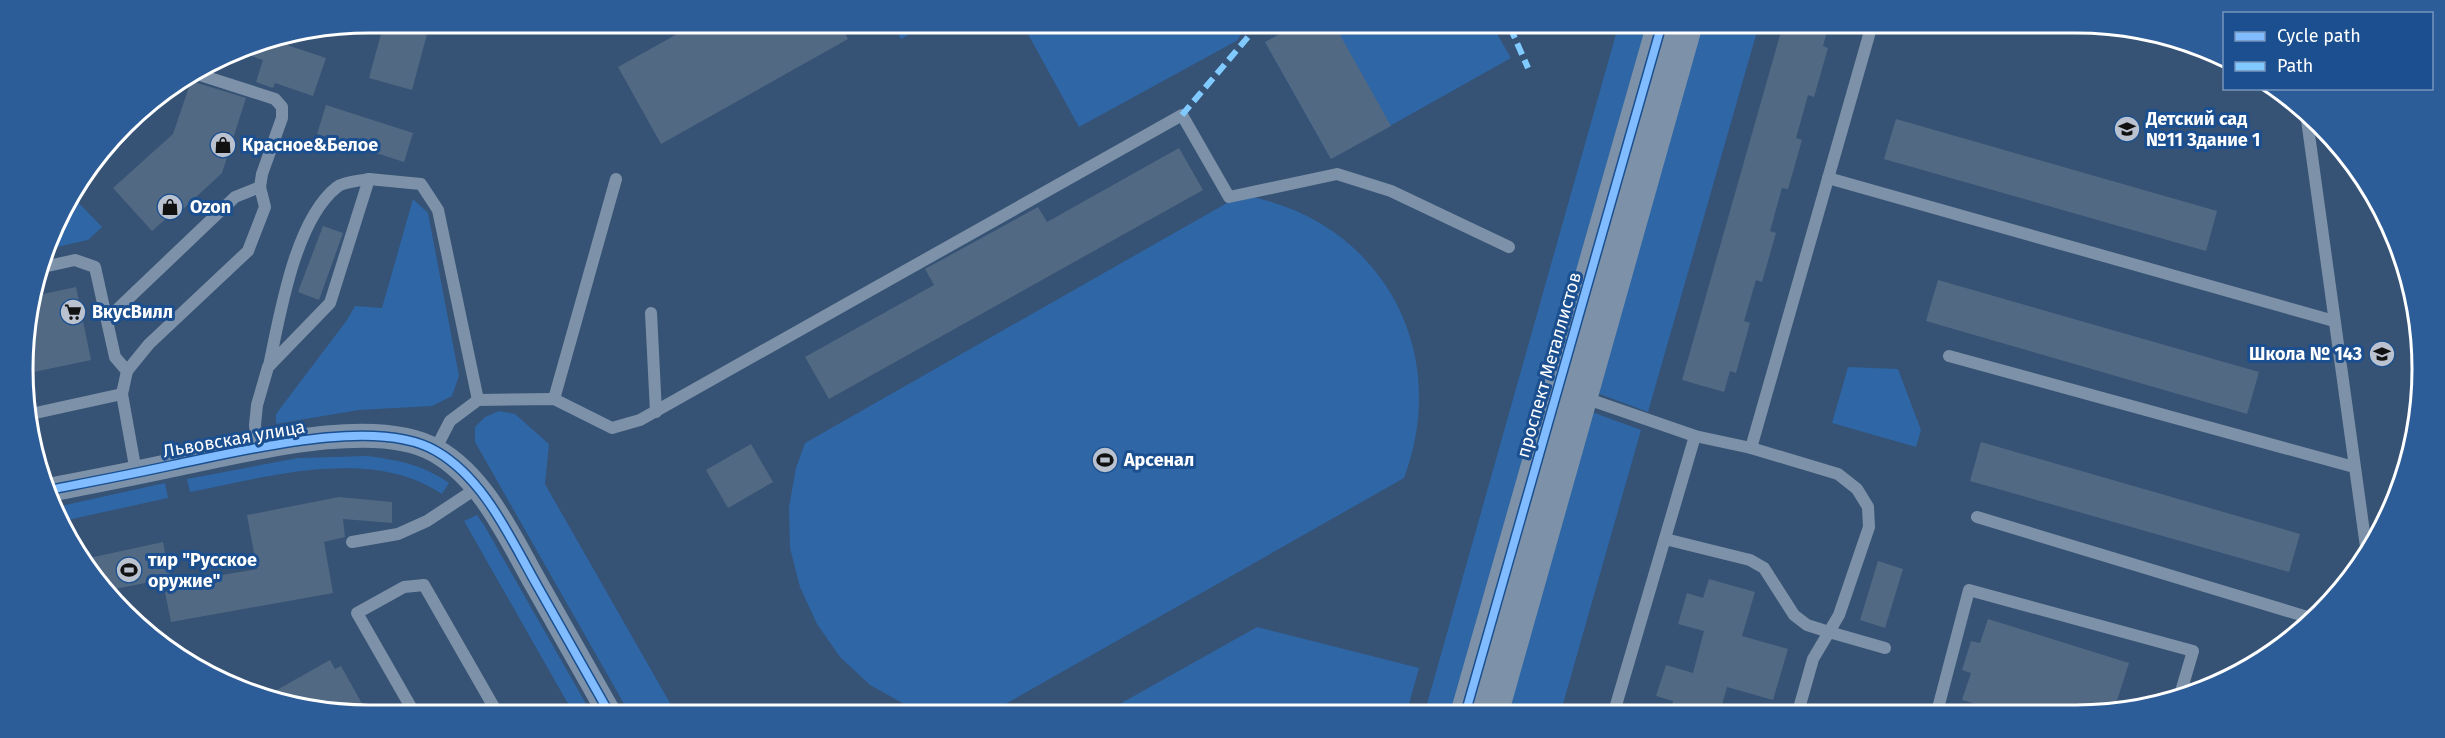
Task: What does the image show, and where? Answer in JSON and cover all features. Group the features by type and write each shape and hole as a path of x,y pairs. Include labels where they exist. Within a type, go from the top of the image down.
{"street":[{"name":"проспект Металлистов","path":"1495,705 1660,33"},
{"name":"проспект Металлистов","path":"1468,705 1686,33"},
{"name":"Львовская улица","path":"55,489 258,447 335,437 366,436 402,440 435,450 477,488 498,517 605,705"}],"lane":[{"path":"1751,448 1870,33"},
{"path":"136,472 122,394 127,371 149,344 248,251 265,207 260,187 282,118 282,107 275,99 204,76"},
{"path":"435,450 450,421 478,400 554,399 612,428 656,412 1182,115 1229,197 1337,174 1391,190 1509,247"},
{"path":"2308,125 2365,540"},
{"path":"1828,178 2334,321"},
{"path":"268,367 330,303 369,179"},
{"path":"258,447 255,425 257,405 285,289 315,210 339,185 369,179 421,184 438,210 478,400"},
{"path":"554,399 616,179"},
{"path":"107,319 235,197 260,187"},
{"path":"49,266 75,260 94,267 115,357 127,371"},
{"path":"651,312 656,412"},
{"path":"1949,356 2354,466"},
{"path":"1570,393 1695,436 1751,448 1838,474 1857,489 1868,507 1869,527 1839,615 1813,659 1800,705"},
{"path":"36,413 122,394"},
{"path":"1616,705 1695,436"},
{"path":"352,542 408,530 427,521 477,488"},
{"path":"1977,517 2305,615"},
{"path":"1665,539 1750,560 1764,568 1794,615 1807,625 1885,648"},
{"path":"410,705 357,613 404,587 424,585 493,705"},
{"path":"1939,705 1969,590 2193,651 2182,688"}],"shaded area":[{"path":"898,33 911,33 901,39"},
{"path":"1027,33 1241,33 1238,40 1079,127"},
{"path":"1282,33 1496,33 1511,58 1331,159 1265,42"},
{"path":"1616,33 1644,33 1453,705 1427,705"},
{"path":"1700,33 1757,33 1648,412 1597,393"},
{"name":"Арсенал","path":"1241,195 1289,208 1331,230 1366,260 1392,296 1410,337 1418,382 1417,429 1404,478 1004,705 906,705 870,685 840,657 817,624 800,587 790,548 789,507 796,468 805,443"},
{"path":"413,199 428,213 459,376 452,396 432,406 359,410 276,424 276,414 347,320 355,306 382,308"},
{"path":"78,202 102,227 88,240 56,247"},
{"path":"1848,367 1898,369 1921,430 1916,447 1832,423"},
{"path":"499,411 515,414 549,444 545,484 671,705 625,705 475,442 475,427 485,417"},
{"path":"1592,412 1641,430 1563,705 1510,705"},
{"path":"367,456 410,464 449,483 442,494 414,480 384,471 351,468 285,473 190,492 187,479 298,458"},
{"path":"165,483 168,498 69,520 62,506"},
{"path":"477,515 484,525 587,705 569,705 464,521"},
{"path":"1257,627 1419,668 1409,705 1118,705"}],"building":[{"path":"381,33 427,33 412,90 369,78"},
{"path":"679,33 845,33 848,39 661,144 618,67"},
{"path":"1282,33 1339,33 1391,126 1331,159 1265,42"},
{"path":"1781,33 1827,33 1823,46 1828,48 1814,97 1808,95 1796,138 1802,140 1788,189 1782,188 1770,231 1776,233 1762,282 1756,280 1744,321 1750,323 1736,373 1730,371 1724,392 1682,380"},
{"path":"283,44 326,58 313,96 275,83 273,88 256,82 263,60 250,55"},
{"path":"195,82 246,98 222,173 181,211 178,208 152,231 113,188 173,134 190,85"},
{"path":"326,105 413,133 404,162 317,134"},
{"path":"1896,119 2217,211 2206,251 1884,159"},
{"path":"1179,148 1203,190 829,399 805,357 934,285 925,269 1038,207 1047,222"},
{"path":"323,226 343,233 319,300 298,292"},
{"path":"1938,280 2259,372 2247,414 1926,321"},
{"path":"76,287 91,360 33,372 36,325 41,294"},
{"path":"1981,442 2300,534 2289,572 1970,481"},
{"path":"751,444 773,482 728,508 706,470"},
{"path":"339,497 392,502 392,523 343,519 345,537 324,542 333,593 171,622 165,592 217,583 216,576 257,569 247,515"},
{"name":"тир \"Русское оружие\"","path":"163,542 170,578 114,589 91,558"},
{"path":"1878,561 1903,569 1885,628 1860,620"},
{"path":"1709,579 1755,592 1742,636 1788,649 1773,700 1727,687 1722,705 1672,705 1673,701 1656,696 1666,665 1693,673 1704,631 1678,624 1687,593 1703,598"},
{"path":"1988,619 2129,663 2116,702 2076,705 1979,705 1962,700 1971,673 1962,670 1971,641 1980,643"},
{"path":"330,660 335,669 341,666 363,705 303,699 274,691"}],"marked path":[{"path":"1182,115 1248,37 1249,33"},
{"path":"1513,33 1528,68"}],"cycle path":[{"path":"1468,705 1659,33"},
{"path":"55,489 269,445 344,436 379,436 410,441 436,451 469,477 495,512 605,705"}],"place":[{"name":"Детский сад №11 Здание 1","path":"2127,129"},
{"name":"Красное&Белое","path":"223,145"},
{"name":"Ozon","path":"170,207"},
{"name":"ВкусВилл","path":"73,312"},
{"name":"Школа № 143","path":"2382,354"},
{"name":"Арсенал","path":"1105,460"},
{"name":"тир \"Русское оружие\"","path":"129,570"}]}
